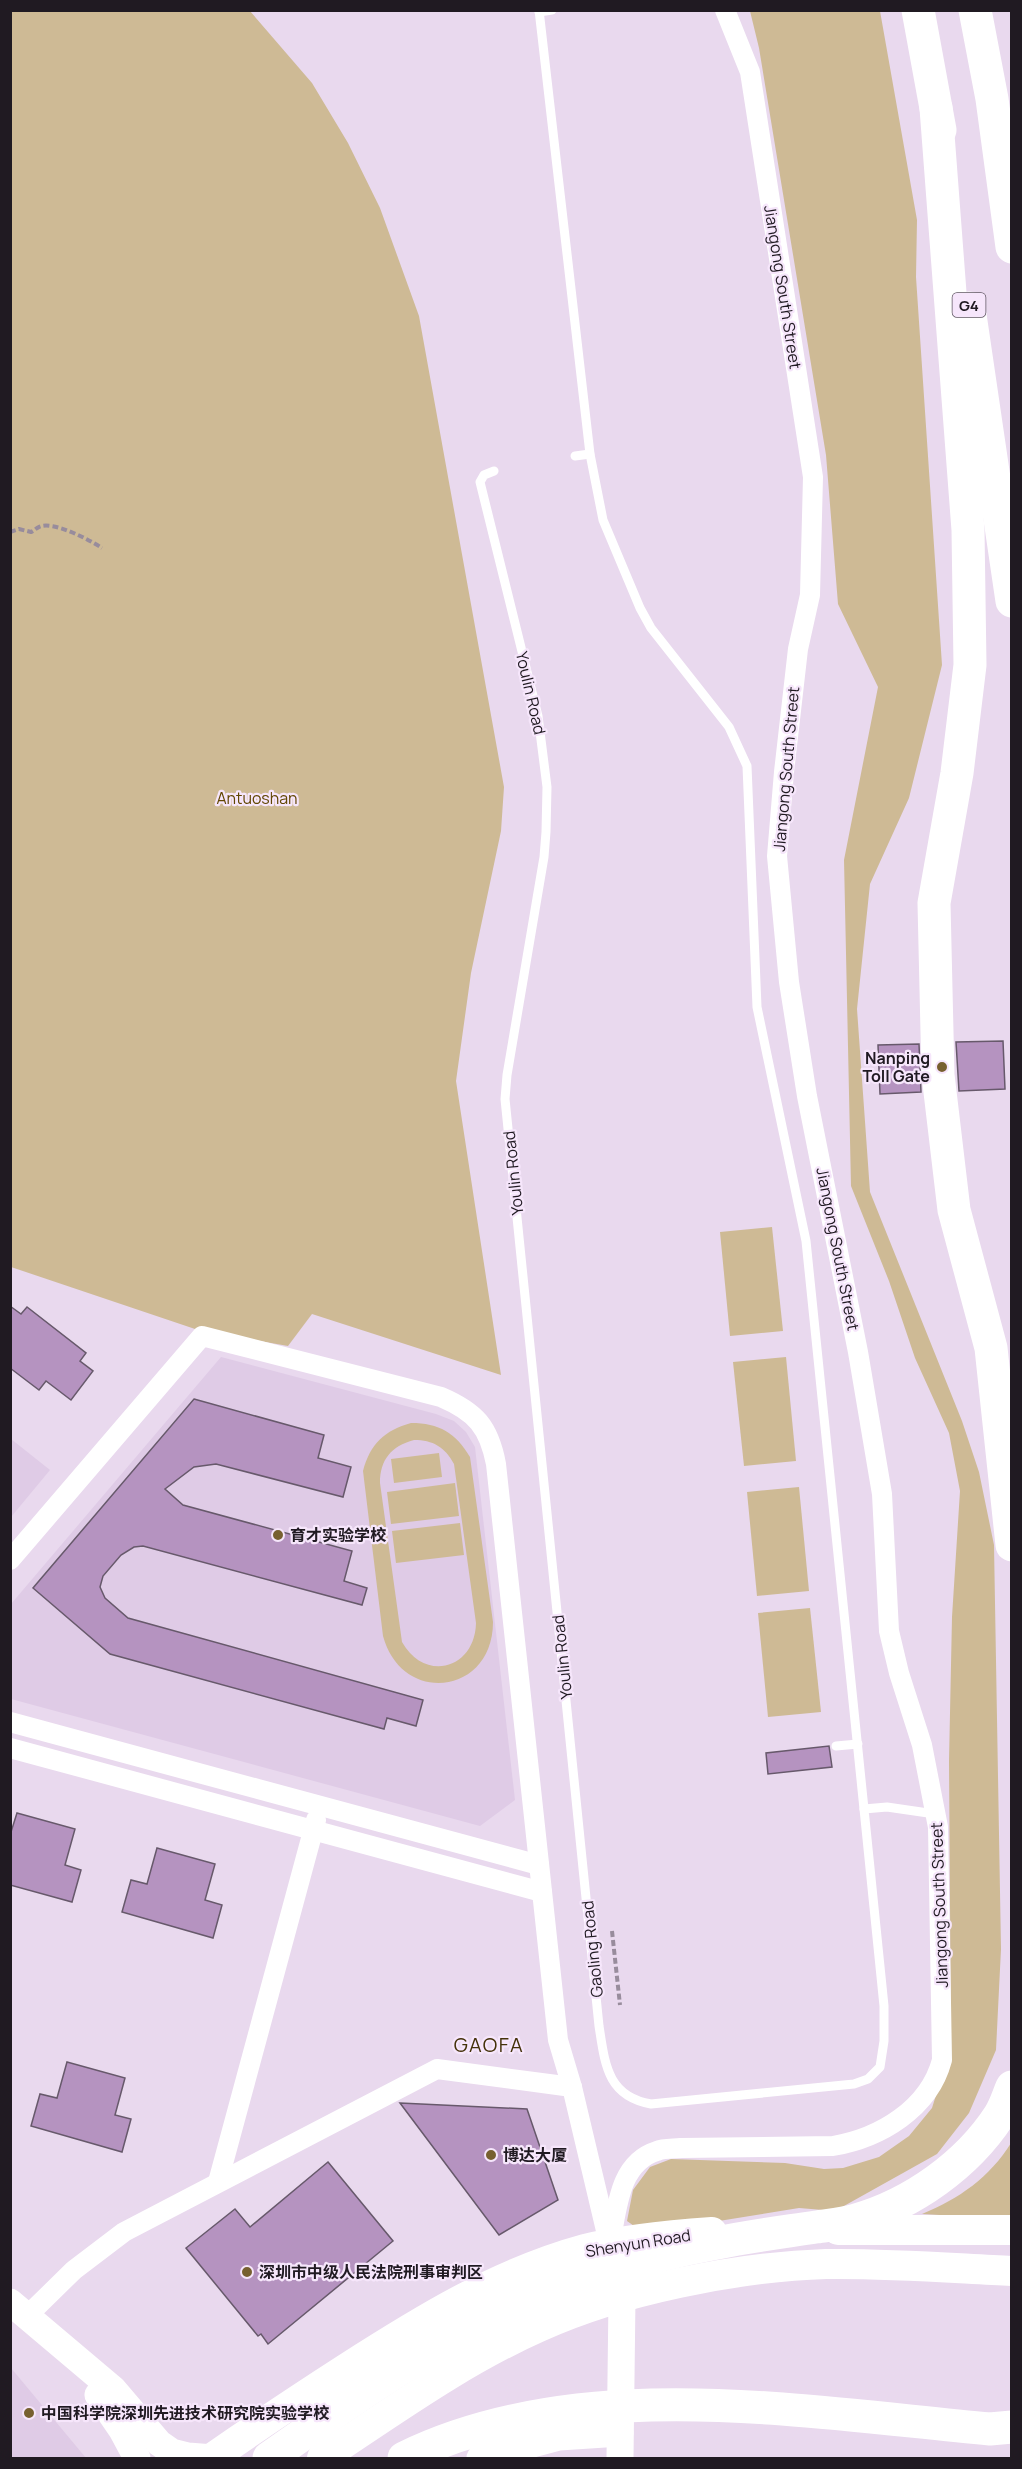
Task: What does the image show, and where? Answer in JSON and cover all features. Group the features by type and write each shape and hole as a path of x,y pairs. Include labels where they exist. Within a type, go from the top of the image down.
{"highway":[{"name":"G4","path":"918,10 979,364 1011,601"},
{"path":"975,10 1011,208"},
{"path":"992,99 1011,247"},
{"path":"936,108 968,530 970,665 957,773 934,903 938,1075 954,1210 991,1348 1011,1545"},
{"path":"269,2458 370,2387 445,2341 508,2309 570,2283 706,2245 855,2221 893,2206 932,2183 975,2149 1001,2114 1011,2086"},
{"path":"404,2458 464,2434 524,2417 650,2404 739,2407 990,2429 1011,2427"}],"main road":[{"name":"Shenyun Road","path":"212,2458 365,2356 462,2298 503,2278 545,2262 610,2244 669,2236 756,2230 1011,2230"},
{"path":"322,2458 502,2344 573,2313 622,2298 724,2275 824,2264 884,2264 1011,2271"}],"street":[{"name":"Jiangong South Street","path":"610,2244 624,2183 636,2163 657,2151 681,2148 833,2146 871,2137 896,2123 921,2099 938,2076 942,2052 938,1827 922,1746 889,1631 882,1494 858,1352 807,1096 789,982 777,856 798,649 810,595 813,477 750,72 725,10"},
{"path":"10,1560 202,1336 441,1397 463,1406 480,1421 491,1441 496,1464 558,2040 572,2087 622,2298 620,2446 559,2437 480,2458"},
{"path":"10,1722 539,1865"},
{"path":"10,1748 542,1892"},
{"path":"218,2182 320,1806"},
{"path":"212,2458 188,2457 172,2452 159,2443 113,2389 19,2309 124,2232 438,2069 572,2087"},
{"path":"71,2353 122,2430 137,2458"}],"lane":[{"path":"539,11 552,10"},
{"name":"Gaoling Road","path":"539,11 590,454 603,520 640,608 651,628 729,727 747,766 757,1007 806,1240 884,2006 884,2041 880,2067 868,2079 854,2084 651,2104 630,2098 620,2091 613,2081 605,2058 599,2026 584,1873"},
{"path":"575,456 590,454"},
{"name":"Youlin Road","path":"494,471 484,475 480,482 537,716 547,787 544,857 507,1075 506,1099 584,1873"},
{"path":"836,1746 858,1744"},
{"path":"864,1809 887,1807 936,1814"}],"path":[{"path":"10,532 19,530 31,532 40,526 48,525 77,534 102,548"},
{"path":"612,1930 620,2005"}],"shaded area":[{"name":"育才实验学校","path":"221,1357 436,1414 454,1421 466,1432 475,1447 515,1800 480,1826 11,1699 11,1604"},
{"path":"11,1439 50,1470 11,1517"},
{"name":"中国科学院深圳先进技术研究院实验学校","path":"11,2368 86,2458 11,2458"}],"green space":[{"name":"Antuoshan","path":"11,11 250,11 312,83 348,143 380,208 419,316 504,787 501,831 471,973 456,1081 501,1375 312,1314 288,1346 198,1330 11,1267"},
{"path":"750,11 880,11 917,220 916,277 942,665 909,798 870,884 857,1009 870,1192 962,1421 979,1472 994,1545 1001,1949 996,2050 969,2113 937,2154 835,2211 799,2208 644,2233 627,2221 633,2190 650,2167 671,2159 785,2163 824,2169 843,2168 879,2157 909,2136 932,2108 951,2047 949,1761 952,1617 960,1491 949,1433 915,1358 889,1281 851,1186 844,860 878,687 838,604 826,455 759,48"},
{"path":"772,1227 783,1331 730,1336 720,1232"},
{"path":"786,1357 796,1461 744,1466 733,1362"},
{"path":"421,1423 438,1427 453,1436 470,1457 493,1622 489,1646 478,1665 463,1677 445,1683 426,1682 408,1674 393,1658 383,1636 363,1471 374,1446 386,1434 402,1426","holes":["414,1440 438,1446 447,1453 454,1464 476,1623 473,1639 467,1651 458,1660 447,1665 435,1666 423,1663 412,1655 402,1642 380,1483 382,1467 388,1455 399,1446"]},
{"path":"439,1453 442,1477 394,1483 391,1459"},
{"path":"455,1483 459,1516 391,1524 387,1492"},
{"path":"799,1487 809,1591 757,1596 747,1492"},
{"path":"460,1523 464,1555 396,1563 392,1531"},
{"path":"810,1608 821,1712 768,1717 758,1613"},
{"path":"1011,2143 1011,2219 922,2214 949,2201 972,2186 1003,2155"}],"building":[{"path":"1003,1041 1005,1089 959,1091 956,1042"},
{"path":"919,1044 921,1092 880,1094 878,1045"},
{"path":"10,1306 21,1314 27,1307 86,1353 80,1361 93,1371 71,1400 46,1381 39,1390 10,1368"},
{"path":"194,1399 324,1435 318,1458 351,1467 343,1497 216,1464 194,1467 165,1489 183,1505 352,1551 344,1581 367,1588 362,1605 143,1546 134,1547 121,1555 103,1576 100,1587 105,1598 128,1618 423,1700 416,1726 387,1718 384,1729 110,1654 33,1588"},
{"path":"829,1746 832,1767 768,1774 766,1753"},
{"path":"17,1813 75,1829 65,1865 81,1870 72,1902 10,1885 10,1835"},
{"path":"157,1848 215,1864 205,1900 222,1905 213,1938 122,1912 131,1880 147,1884"},
{"path":"67,2062 125,2078 115,2115 131,2119 122,2152 31,2126 40,2094 57,2098"},
{"name":"博达大厦","path":"400,2103 527,2109 558,2200 499,2235"},
{"path":"328,2162 393,2241 268,2344 261,2334 258,2336 186,2248 235,2209 250,2227"}],"place":[{"name":"Nanping Toll Gate","path":"942,1067"},
{"name":"育才实验学校","path":"278,1535"},
{"name":"博达大厦","path":"491,2155"},
{"name":"深圳市中级人民法院刑事审判区","path":"247,2272"},
{"name":"中国科学院深圳先进技术研究院实验学校","path":"29,2413"}],"district":[{"name":"GAOFA","path":"489,2044"}]}
